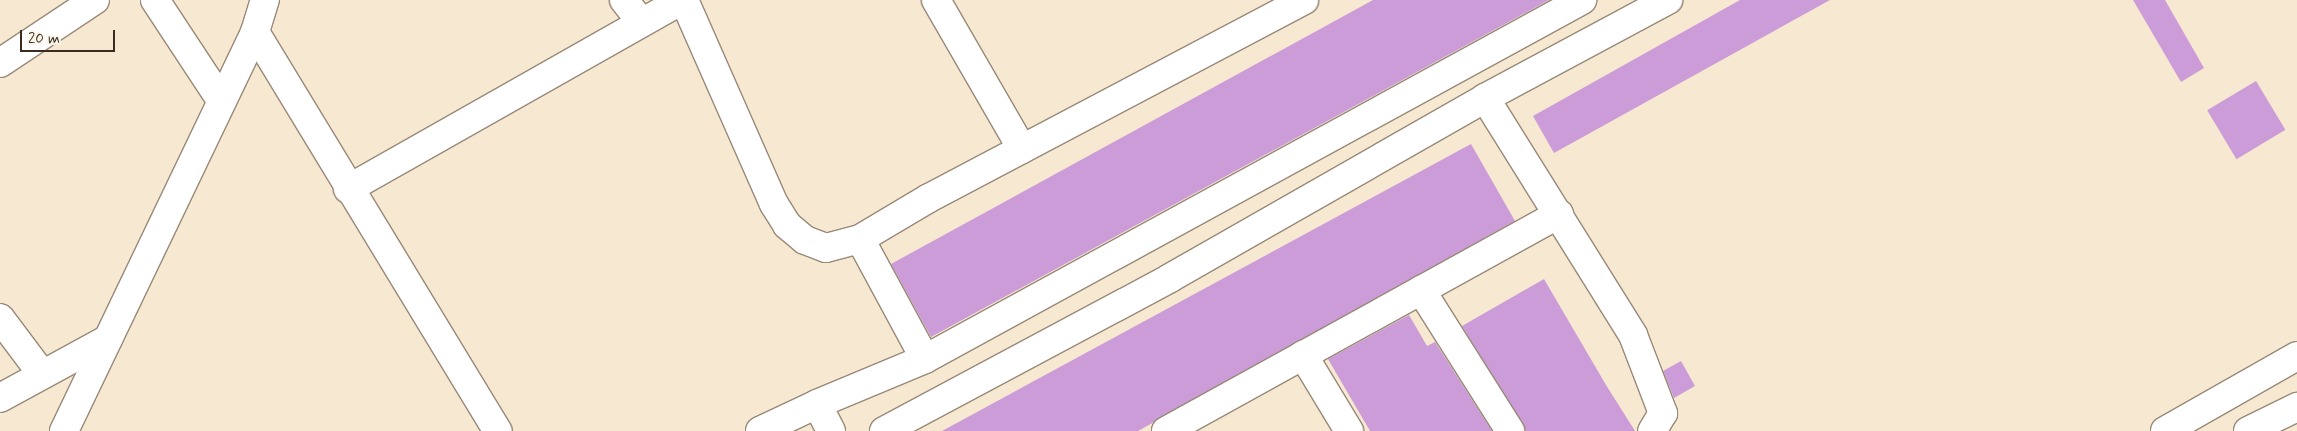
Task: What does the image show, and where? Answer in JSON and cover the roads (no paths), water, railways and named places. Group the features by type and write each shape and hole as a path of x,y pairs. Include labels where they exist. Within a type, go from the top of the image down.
{"street":[{"path":"0,63 95,0"},
{"path":"155,0 221,100"},
{"path":"64,431 255,32 265,0"},
{"path":"624,0 641,22"},
{"path":"348,189 486,114 641,22 682,0 774,204 787,225 805,240 826,248 860,239 922,202 1304,0"},
{"path":"936,0 1022,149"},
{"path":"884,431 1170,278 1479,102 1668,0"},
{"path":"760,431 817,404 925,359 1454,72 1571,2"},
{"path":"255,32 348,189 498,431"},
{"path":"1454,72 1479,102 1559,214 1633,335 1663,413 1652,431"},
{"path":"1177,428 1303,355 1559,214"},
{"path":"860,239 925,359"},
{"path":"1421,290 1510,431"},
{"path":"0,318 42,374"},
{"path":"0,398 108,338"},
{"path":"1303,355 1349,431"},
{"path":"2165,431 2297,356"},
{"path":"817,404 831,431"},
{"path":"2248,431 2297,407"}]}
